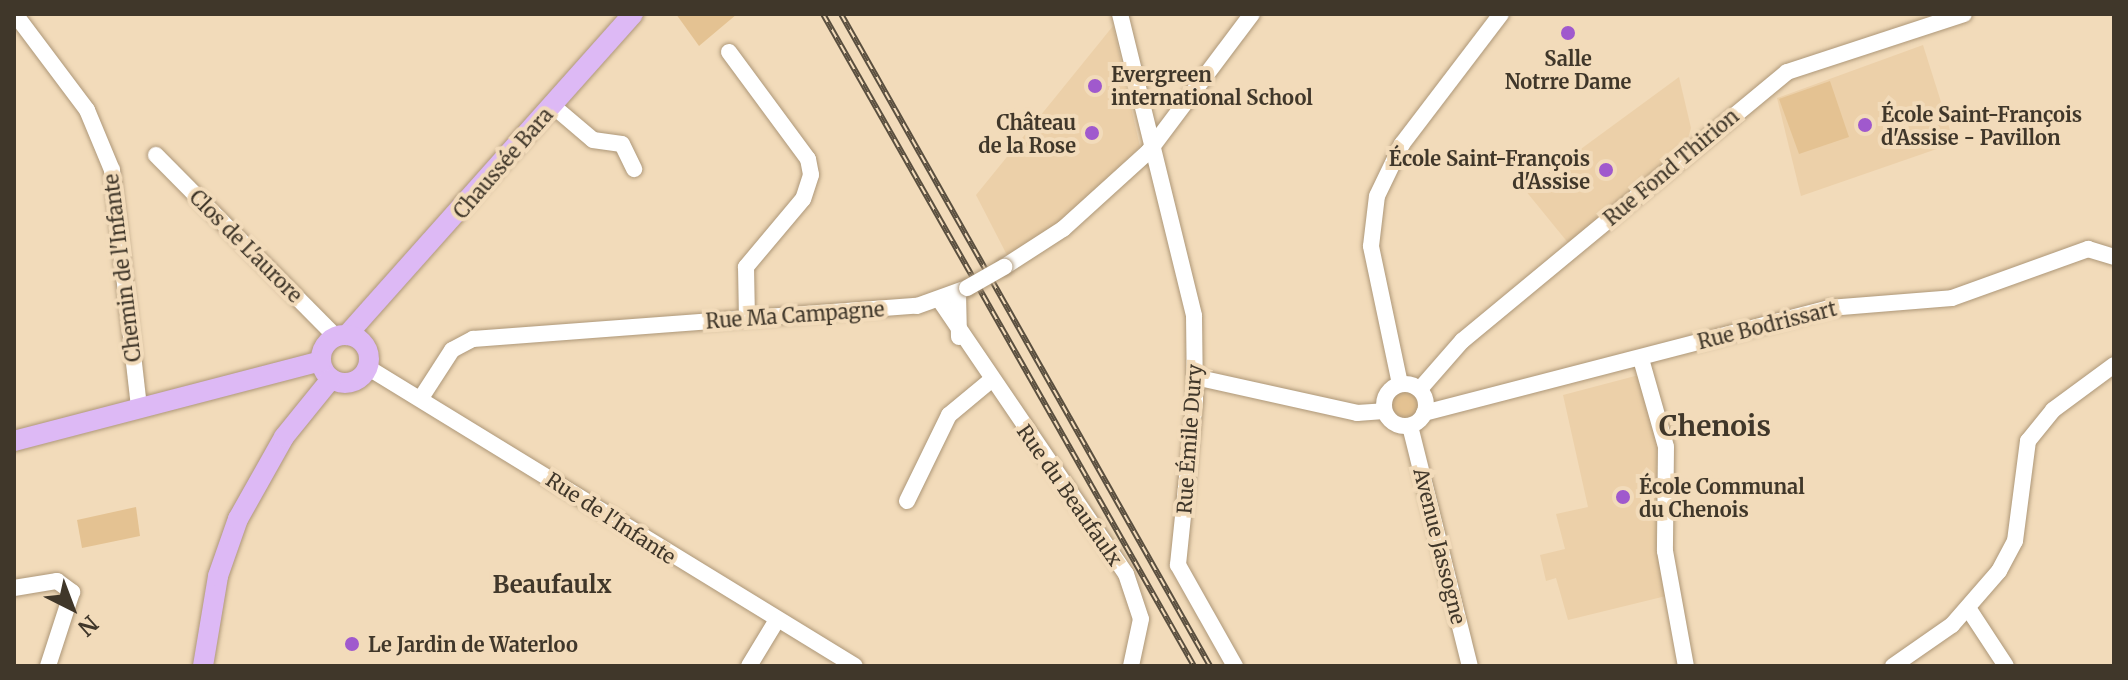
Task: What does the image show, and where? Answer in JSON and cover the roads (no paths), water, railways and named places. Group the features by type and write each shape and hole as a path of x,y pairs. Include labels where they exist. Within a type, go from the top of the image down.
{"main road":[{"name":"Chaussée Bara","path":"349,338 633,14"},
{"path":"14,441 139,406 326,370 356,380 367,367 349,338 326,370 284,437 238,519 218,576 203,666"}],"street":[{"name":"Chemin de l'Infante","path":"15,14 87,110 112,170 139,406"},
{"name":"Rue Émile Dury","path":"1120,14 1149,151 1189,278 1195,377 1178,565 1235,666"},
{"name":"Rue Ma Campagne","path":"421,398 452,350 473,339 941,302 1063,229 1149,151 1252,14"},
{"path":"1400,384 1372,258 1377,196 1402,144 1501,14"},
{"name":"Rue Fond Thirion","path":"1420,389 1462,341 1787,72 1964,14"},
{"path":"729,52 808,159 811,175 803,199 746,267 747,318"},
{"path":"553,106 593,140 626,147 634,169"},
{"name":"Clos de L'aurore","path":"156,155 349,338"},
{"name":"Rue Bodrissart","path":"1424,413 1829,308 1952,298 2088,249 2112,252"},
{"path":"959,337 963,291"},
{"name":"Rue du Beaufaulx","path":"941,302 959,337 1134,590 1141,619 1131,666"},
{"path":"1641,359 1666,447 1665,551 1686,666"},
{"path":"1893,666 1968,608 2011,554 2036,428 2114,365"},
{"name":"Rue de l'Infante","path":"367,367 421,398 775,623 855,666"},
{"path":"1195,377 1357,413 1384,411 1410,426 1424,413 1420,389 1400,384 1387,393 1384,411"},
{"path":"907,501 949,415 990,381"},
{"name":"Avenue Jassogne","path":"1410,426 1470,666"},
{"path":"14,588 57,581 72,592 48,666"},
{"path":"1968,608 2006,666"},
{"path":"749,666 775,623"}],"railway":[{"path":"823,14 1194,666"},
{"path":"841,14 1210,666"}],"place":[{"name":"Salle Notrre Dame","path":"1568,33"},
{"name":"Evergreen international School","path":"1095,86"},
{"name":"École Saint-François d'Assise - Pavillon","path":"1865,125"},
{"name":"Château de la Rose","path":"1092,133"},
{"name":"École Saint-François d'Assise","path":"1606,170"},
{"name":"École Communal du Chenois","path":"1623,497"},
{"name":"Le Jardin de Waterloo","path":"352,644"}],"district":[{"name":"Chenois","path":"1715,426"},
{"name":"Beaufaulx","path":"552,585"}]}
